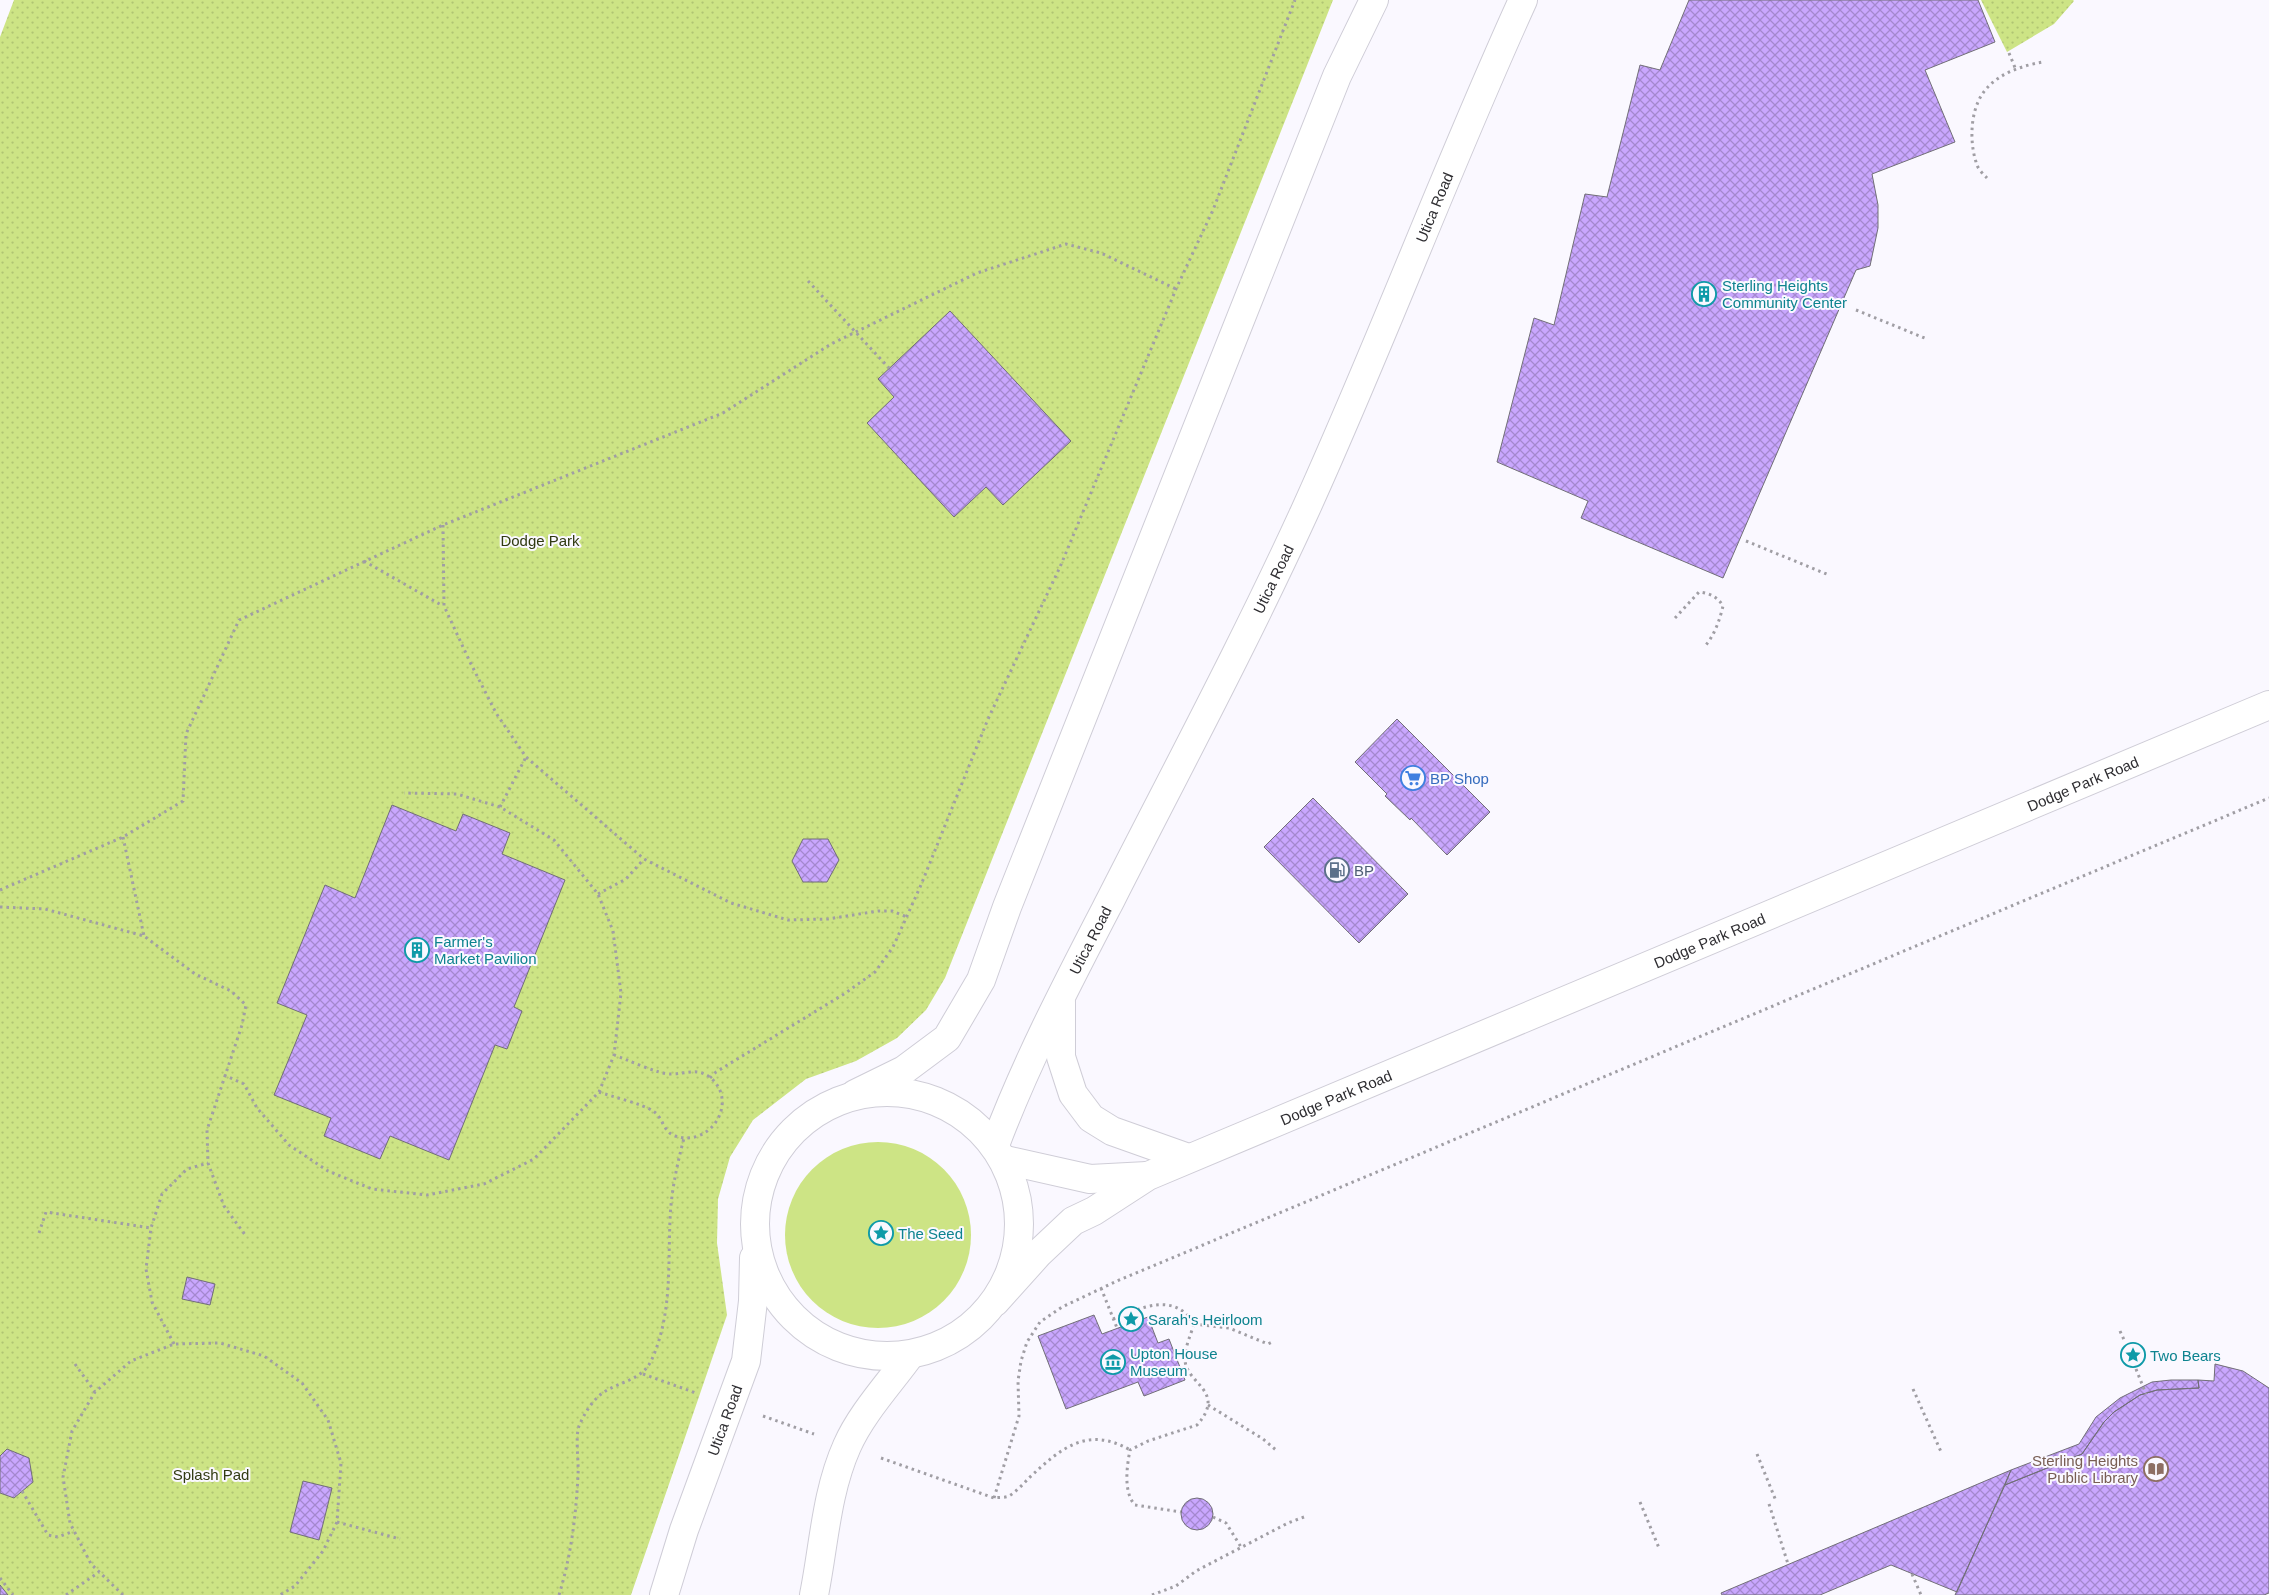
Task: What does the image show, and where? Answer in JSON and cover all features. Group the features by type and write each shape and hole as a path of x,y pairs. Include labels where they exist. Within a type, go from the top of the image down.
{"street":[{"path":"855,1094 904,1070 947,1038 981,980 1010,898 1337,76 1374,0"},
{"path":"1475,105 1510,0"},
{"name":"Utica Road","path":"1000,1152 1015,1091 1061,995 1214,696 1304,514 1475,105 1523,0"},
{"name":"Dodge Park Road","path":"995,1302 1039,1253 1073,1221 1094,1211 1148,1176 2269,704"},
{"path":"1061,995 1061,1056 1073,1094 1091,1118 1112,1131 1188,1158"},
{"path":"754,1239 764,1276 788,1314 824,1341 865,1355 910,1355 942,1345 971,1327 995,1302 1011,1271 1019,1238 1018,1203 1000,1152 965,1116 931,1098 894,1091 855,1094"},
{"name":"Utica Road","path":"664,1595 684,1530 746,1361 753,1301 756,1200 768,1164 790,1132 820,1108 855,1094"},
{"name":"Dodge Park Road","path":"1000,1152 1090,1179 1148,1176"},
{"path":"814,1595 825,1522 847,1446 910,1355"}],"path":[{"path":"710,1078 716,1072 844,994 875,972 893,948 988,719 1060,567 1176,289 1213,210 1295,0"},
{"path":"2009,53 2016,70"},
{"path":"1986,178 1976,164 1972,136 1976,105 1987,87 2026,65 2043,62"},
{"path":"0,890 123,837 183,801 186,734 239,620 442,525 723,413 831,344 977,273 1066,244 1102,253 1176,289"},
{"path":"808,281 890,368"},
{"path":"1856,310 1928,339"},
{"path":"442,525 444,606 496,713 526,757 644,859 731,903 788,920 828,919 878,911 892,911 907,917"},
{"path":"1746,542 1829,575"},
{"path":"364,561 444,606"},
{"path":"1676,618 1699,592 1706,593 1719,600 1723,606 1721,613 1708,642 1704,646"},
{"path":"500,807 526,757"},
{"path":"224,1075 244,1084 257,1108 289,1145 328,1171 372,1189 427,1195 484,1184 534,1159 600,1092 614,1055 621,992 613,931 598,894 554,840 500,807 457,794 404,793"},
{"path":"994,1498 1019,1416 1018,1381 1027,1342 1040,1322 1062,1307 1101,1288 2269,798"},
{"path":"123,837 144,936"},
{"path":"598,894 626,879 644,859"},
{"path":"0,907 45,910 144,936 194,974 231,991 246,1005 242,1024 207,1130 208,1163 224,1206 246,1236"},
{"path":"600,1092 654,1112 665,1129 674,1136 684,1138 700,1136 712,1128 721,1116 722,1102 719,1088 710,1078 697,1071 690,1070 669,1075 614,1055"},
{"path":"559,1595 567,1568 576,1506 578,1428 589,1409 602,1393 642,1374 652,1360 663,1326 669,1284 672,1202 676,1172 684,1138"},
{"path":"174,1344 152,1302 146,1269 151,1228 162,1194 186,1169 208,1163"},
{"path":"39,1233 46,1212 151,1228"},
{"path":"1101,1288 1117,1328"},
{"path":"642,1374 994,1498 1010,1496 1058,1453 1082,1440 1108,1441 1130,1450 1148,1441 1197,1425 1203,1419 1208,1405 1206,1392 1189,1372 1184,1359 1194,1324 1187,1313 1180,1309 1152,1304 1114,1319"},
{"path":"1194,1324 1221,1326 1268,1344 1274,1342"},
{"path":"2120,1331 2125,1342"},
{"path":"123,1595 91,1564 70,1524 63,1477 72,1431 95,1392 131,1361 174,1344 220,1342 264,1356 302,1383 328,1420 341,1463 337,1522 323,1551 295,1586 280,1595"},
{"path":"75,1364 95,1392"},
{"path":"2136,1369 2146,1394"},
{"path":"1913,1388 1942,1454"},
{"path":"1208,1405 1263,1439 1276,1450"},
{"path":"1130,1450 1128,1491 1130,1500 1140,1507 1181,1512"},
{"path":"1757,1454 1776,1501"},
{"path":"22,1491 48,1535 58,1537 74,1531"},
{"path":"1640,1502 1659,1548"},
{"path":"1769,1504 1788,1564"},
{"path":"1213,1517 1226,1523 1241,1548"},
{"path":"1152,1595 1176,1586 1196,1571 1304,1517"},
{"path":"337,1522 400,1539"},
{"path":"66,1595 99,1572"},
{"path":"1912,1574 1921,1595"},
{"path":"0,1578 13,1595"}],"green space":[{"name":"Dodge Park","path":"14,0 1333,0 945,978 926,1010 897,1038 856,1061 806,1079 753,1120 730,1157 718,1199 717,1243 727,1315 631,1595 0,1595 0,37"},
{"path":"1981,0 2074,1 2054,24 2007,52"},
{"path":"887,1142 914,1149 930,1157 944,1169 956,1183 964,1199 970,1217 970,1253 964,1271 956,1287 944,1301 930,1313 914,1321 896,1327 869,1328 842,1321 826,1313 800,1287 786,1253 785,1226 792,1199 800,1183 826,1157 860,1143"}],"building":[{"name":"Sterling Heights Community Center","path":"1689,0 1978,0 1995,42 1925,70 1955,142 1872,174 1878,205 1878,228 1870,266 1856,270 1723,578 1581,518 1588,501 1497,462 1534,318 1554,325 1585,194 1607,197 1640,65 1660,70"},
{"path":"950,311 1071,441 1003,505 986,487 954,517 867,423 894,397 878,379"},
{"name":"BP Shop","path":"1397,719 1490,812 1447,855 1411,818 1410,820 1385,796 1387,794 1355,762"},
{"path":"1313,798 1408,894 1359,943 1264,847"},
{"name":"Farmer's Market Pavilion","path":"392,805 456,831 463,814 510,833 502,854 565,880 514,1007 522,1011 507,1049 495,1045 449,1160 390,1136 380,1159 324,1136 331,1118 274,1095 307,1015 277,1003 325,885 355,898"},
{"path":"803,839 828,839 839,860 827,882 803,882 792,861"},
{"path":"187,1277 215,1284 210,1305 182,1299"},
{"name":"Upton House Museum","path":"1094,1315 1102,1334 1148,1317 1158,1343 1169,1339 1185,1380 1144,1396 1138,1382 1066,1409 1038,1336"},
{"name":"Sterling Heights Public Library","path":"2215,1364 2243,1371 2269,1388 2269,1593 2264,1595 1955,1595 2005,1485 2082,1454 2104,1422 2114,1412 2140,1395 2157,1390 2199,1388 2198,1380 2214,1381"},
{"path":"2198,1380 2199,1388 2157,1390 2140,1395 2114,1412 2104,1422 2082,1454 2005,1485 2011,1470 2079,1444 2096,1417 2120,1398 2152,1382"},
{"path":"7,1449 29,1458 33,1482 14,1498 0,1493 0,1456"},
{"path":"2011,1470 1957,1592 1891,1565 1820,1595 1722,1595 1721,1593"},
{"path":"303,1481 332,1488 319,1540 290,1532"},
{"path":"1197,1498 1203,1499 1208,1503 1212,1508 1212,1520 1208,1525 1203,1529 1197,1530 1191,1529 1186,1525 1182,1520 1181,1514 1182,1508 1186,1503 1191,1499"},
{"path":"0,1585 8,1595 0,1595"}],"place":[{"name":"Sterling Heights Community Center","path":"1704,294"},
{"name":"BP Shop","path":"1413,778"},
{"name":"BP","path":"1337,870"},
{"name":"Farmer's Market Pavilion","path":"417,950"},
{"name":"The Seed","path":"881,1233"},
{"name":"Sarah's Heirloom","path":"1131,1319"},
{"name":"Two Bears","path":"2133,1355"},
{"name":"Upton House Museum","path":"1113,1362"},
{"name":"Sterling Heights Public Library","path":"2156,1469"}],"park label":[{"name":"Splash Pad","path":"211,1474"}]}
